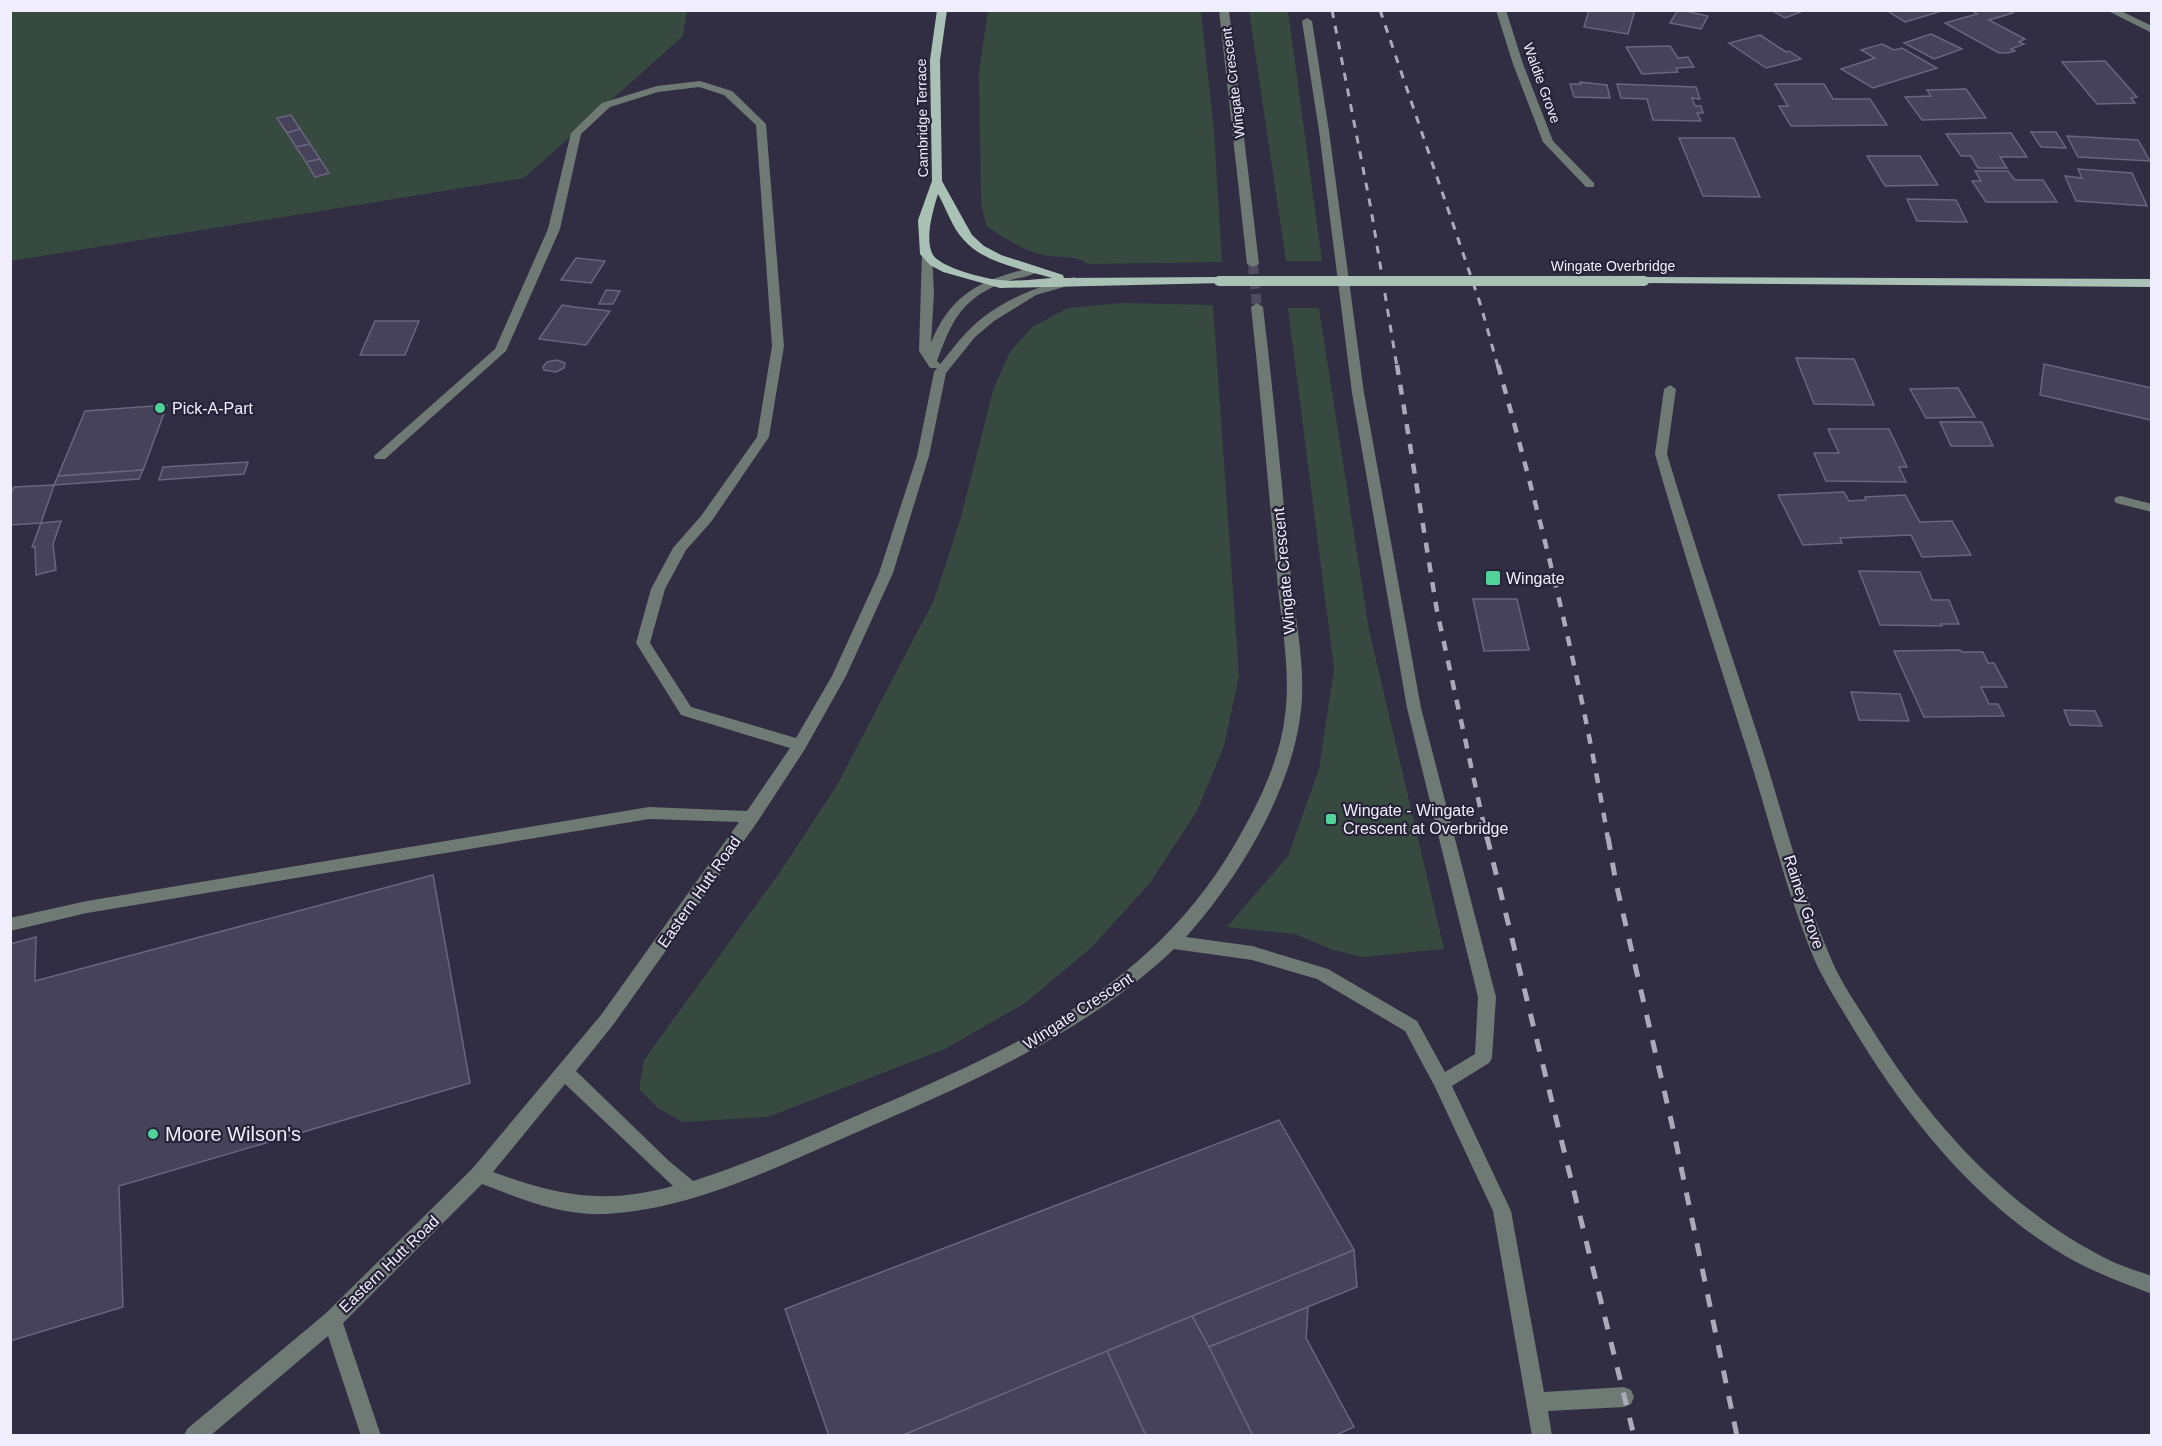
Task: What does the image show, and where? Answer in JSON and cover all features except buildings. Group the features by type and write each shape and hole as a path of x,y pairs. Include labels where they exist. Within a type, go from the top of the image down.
{"main road":[{"name":"Cambridge Terrace","path":"942,10 935,60 937,182 967,237 989,253 1034,270 1074,281"},
{"path":"937,182 924,220 926,254 934,263 948,270 993,283 1074,281"},
{"name":"Wingate Overbridge","path":"1074,281 2151,283"}],"street":[{"name":"Wingate Crescent","path":"1224,10 1253,264"},
{"name":"Waldie Grove","path":"1501,10 1518,64 1548,142 1590,185"},
{"path":"2110,10 2151,30"},
{"path":"1307,21 1324,131 1358,393 1414,708 1486,997 1483,1058 1442,1083"},
{"path":"380,456 500,351 554,229 576,133 606,105 657,89 700,84 728,93 761,124 778,346 763,436 706,519 680,548 658,589 643,643 686,711 800,745"},
{"path":"926,254 928,293 925,351 935,367"},
{"name":"Eastern Hutt Road","path":"194,1436 332,1320 479,1175 607,1020 706,883 800,745 839,676 886,573 923,456 935,367 953,312 968,298 993,283 1034,270"},
{"name":"Eastern Hutt Road","path":"935,367 990,318 1032,293 1074,281"},
{"name":"Wingate Crescent","path":"479,1175 536,1196 601,1206 651,1200 691,1190 794,1151 973,1073 1051,1032 1119,988 1172,942 1215,890 1250,834 1273,785 1290,732 1294,682 1277,490 1257,307"},
{"name":"Rainey Grove","path":"1670,389 1660,454 1823,961 1869,1043 1926,1121 1992,1189 2020,1214 2067,1249 2151,1285"},
{"path":"2121,500 2151,508"},
{"path":"10,925 87,907 649,813 752,817"},
{"path":"1172,942 1252,953 1322,974 1411,1026 1442,1083 1502,1211 1542,1436"},
{"path":"564,1071 663,1167 691,1190"},
{"path":"332,1320 370,1436"},
{"path":"1536,1402 1624,1397"}],"green space":[{"path":"11,11 687,11 683,36 524,178 11,261"},
{"path":"988,11 1201,11 1214,131 1222,262 1088,264 1074,258 1047,256 1030,251 986,226 981,202 979,71"},
{"path":"1249,11 1288,11 1322,261 1286,261"},
{"path":"1121,303 1213,305 1239,676 1224,746 1197,811 1150,883 1092,947 1025,1003 945,1049 768,1117 682,1122 658,1108 639,1089 644,1060 780,872 837,785 934,600 961,517 993,390 1010,352 1032,327 1068,308"},
{"path":"1288,308 1319,308 1369,630 1444,949 1362,957 1333,950 1295,934 1227,927 1288,856 1319,769 1334,669"}],"tunnel":[{"path":"1253,264 1257,307"}],"railway":[{"path":"1332,10 1371,209 1397,367"},
{"path":"1380,10 1481,306 1498,367"},
{"path":"1397,365 1437,611 1487,839"},
{"path":"1498,365 1559,601 1586,720 1608,839"},
{"path":"1487,837 1634,1436"},
{"path":"1608,837 1616,883 1674,1133 1737,1436"}],"place":[{"name":"Pick-A-Part","path":"160,408"},
{"name":"Wingate","path":"1493,578"},
{"name":"Wingate - Wingate Crescent at Overbridge","path":"1331,819"},
{"name":"Moore Wilson's","path":"153,1134"}]}
